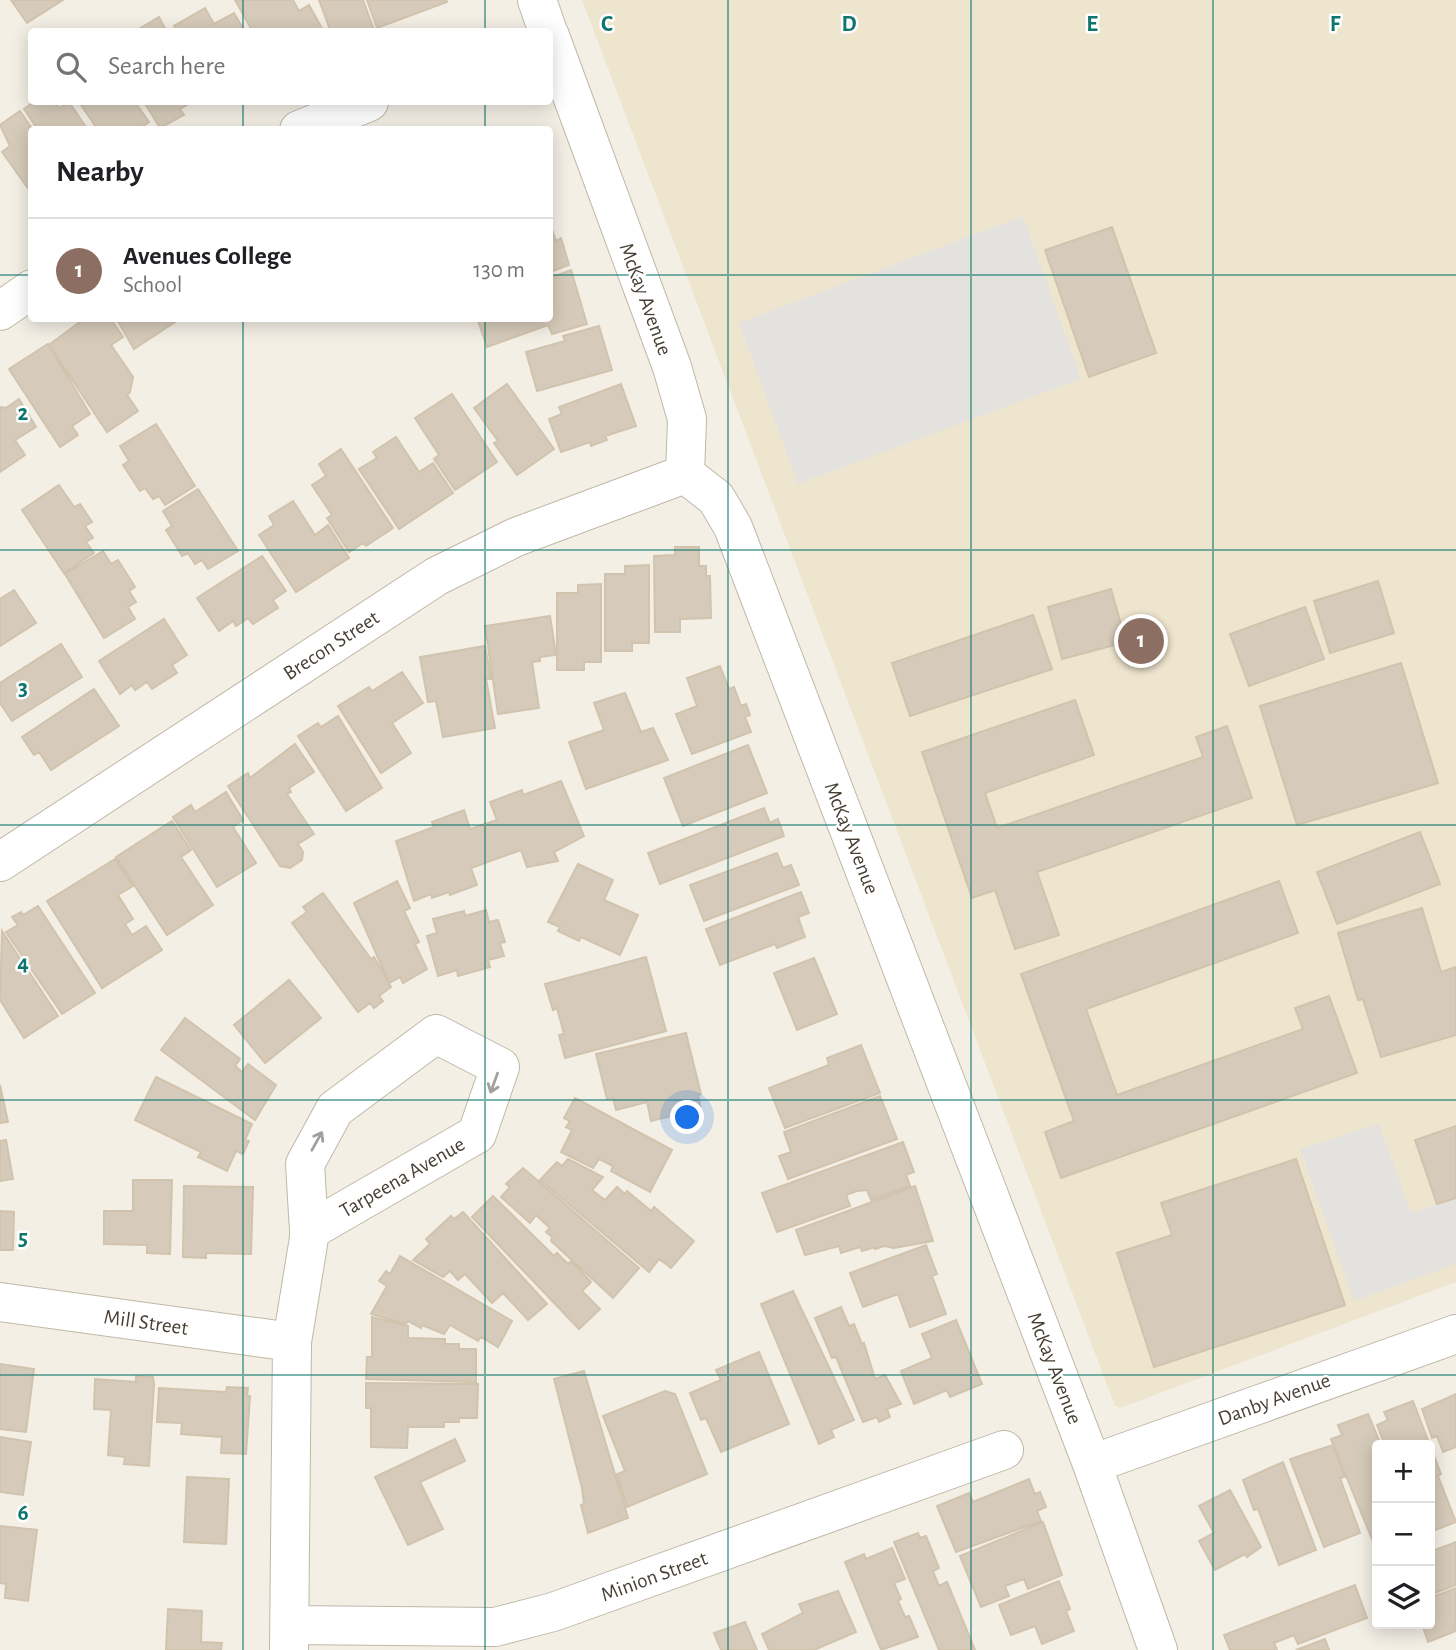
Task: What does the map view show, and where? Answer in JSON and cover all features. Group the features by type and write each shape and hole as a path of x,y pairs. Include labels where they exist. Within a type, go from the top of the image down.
{"street":[{"name":"McKay Avenue","path":"553,48 676,380 687,419 685,474 716,498 733,527 1092,1464 1158,1650"},
{"path":"309,126 362,105"},
{"path":"0,311 28,292"},
{"name":"Brecon Street","path":"0,862 437,576 516,537 685,474"},
{"name":"Tarpeena Avenue","path":"290,1638 292,1342 309,1231 305,1164 335,1109 436,1034 500,1067 477,1134 309,1231"},
{"name":"Mill Street","path":"0,1302 292,1342"},
{"name":"Danby Avenue","path":"1092,1464 1456,1334"},
{"name":"Minion Street","path":"290,1638 495,1628 554,1612 1004,1450"}],"shaded area":[{"path":"582,0 1456,0 1456,1282 1120,1408 1115,1406"},
{"path":"1023,216 1081,379 798,484 739,323"},
{"path":"1379,1124 1411,1213 1456,1198 1456,1264 1354,1301 1300,1149"}],"building":[{"path":"11,0 63,0 27,23"},
{"path":"235,0 293,0 299,11 309,5 322,28 251,28"},
{"path":"319,0 363,0 373,28 330,28"},
{"path":"367,0 446,0 447,2 377,28"},
{"path":"205,8 214,24 234,13 243,28 175,28 174,26"},
{"path":"159,17 165,28 141,28"},
{"path":"30,105 57,105 59,108 71,105 85,126 35,126 24,109"},
{"path":"81,105 137,105 149,122 143,126 95,126"},
{"path":"146,105 187,105 180,109 184,115 159,126"},
{"path":"20,111 30,126 28,126 28,188 2,152 10,146 0,125"},
{"path":"1112,227 1156,353 1089,377 1045,250"},
{"path":"553,232 556,241 561,238 569,265 553,271"},
{"path":"571,270 587,324 552,334 548,325 487,347 478,322 553,322 553,277"},
{"path":"80,322 113,322 123,337 111,345 133,377 127,395 138,411 107,432 49,345"},
{"path":"118,322 175,322 134,349"},
{"path":"599,326 612,370 537,391 526,352 565,341 563,336"},
{"path":"48,344 90,414 72,426 78,435 60,447 9,369"},
{"path":"507,384 554,449 517,475 494,443 498,441 474,408"},
{"path":"621,384 636,426 605,436 607,440 591,446 590,442 561,452 549,419 562,414 559,407"},
{"path":"452,394 497,462 455,490 434,459 439,455 415,418"},
{"path":"19,399 36,427 15,440 25,455 0,472 0,407 6,408"},
{"path":"156,424 195,486 165,505 159,496 153,499 145,488 140,491 123,465 129,461 120,446"},
{"path":"396,437 419,472 433,463 453,493 399,529 359,469 377,458 373,452"},
{"path":"341,449 393,528 366,546 363,543 349,552 327,518 332,515 312,485 326,476 319,464"},
{"path":"59,485 74,507 80,504 92,522 85,526 93,538 86,542 94,553 64,573 22,510"},
{"path":"198,489 238,551 208,569 202,560 195,564 188,553 182,556 166,530 172,526 163,511"},
{"path":"293,501 315,535 328,525 349,558 296,592 259,535 274,525 269,516"},
{"path":"675,547 699,547 699,566 706,566 706,576 710,576 711,618 680,619 680,632 655,632 654,556 675,555"},
{"path":"103,551 111,564 118,560 135,587 129,591 136,602 128,607 135,619 104,638 65,574"},
{"path":"262,556 286,591 273,600 278,608 253,624 248,618 236,626 233,621 219,631 197,598"},
{"path":"649,565 649,643 632,643 632,651 605,651 605,574 625,574 625,566"},
{"path":"1378,581 1394,633 1330,653 1314,601"},
{"path":"601,584 601,662 584,662 584,670 557,670 557,593 578,593 578,585"},
{"path":"1111,589 1126,642 1062,659 1048,607"},
{"path":"14,590 36,623 0,646 0,599"},
{"path":"1305,607 1324,659 1249,686 1230,634"},
{"path":"1033,615 1052,669 910,716 892,663"},
{"path":"550,616 556,655 540,657 540,661 532,662 539,708 498,714 485,626"},
{"path":"164,619 187,655 172,665 177,673 152,689 147,682 135,690 132,685 120,694 99,661"},
{"path":"61,644 82,677 12,721 0,703 0,683"},
{"path":"485,646 491,679 486,679 495,728 443,737 436,701 428,702 420,657"},
{"path":"1401,663 1438,783 1297,825 1260,706"},
{"path":"720,666 729,689 734,687 741,706 746,704 750,715 745,717 751,732 692,754 676,714 697,706 687,678"},
{"path":"402,672 423,703 392,723 411,753 381,773 338,706 369,687 372,691"},
{"path":"94,689 119,726 51,770 39,752 34,755 22,737"},
{"path":"625,693 641,732 653,728 668,760 586,789 569,742 604,730 594,703"},
{"path":"1075,700 1094,755 985,793 997,828 1203,757 1196,737 1227,726 1252,798 1037,872 1059,935 1015,949 995,890 972,898 922,752"},
{"path":"338,716 382,788 346,811 298,736 318,723 321,727"},
{"path":"295,744 314,772 289,788 291,792 287,794 314,834 298,844 303,852 302,860 290,868 280,866 228,786 248,773 250,778"},
{"path":"748,745 767,793 683,826 664,778"},
{"path":"561,781 584,836 554,852 558,861 527,867 521,850 471,868 477,885 450,895 449,892 432,898 431,894 414,901 396,841 434,827 432,822 464,810 470,829 497,820 490,802 522,790 523,795"},
{"path":"226,792 243,820 233,827 256,863 217,887 173,817 191,805 195,812"},
{"path":"764,808 770,823 778,819 784,836 660,884 648,853"},
{"path":"172,821 191,850 181,857 213,905 167,935 116,857"},
{"path":"1420,832 1440,884 1337,924 1317,872"},
{"path":"777,853 783,868 791,865 799,885 704,921 690,885"},
{"path":"115,859 133,886 118,895 133,919 125,924 132,935 146,926 162,950 102,988 47,901"},
{"path":"578,864 613,880 604,900 638,915 620,955 581,937 579,941 558,931 560,927 548,922"},
{"path":"397,881 410,908 404,911 419,942 415,944 427,969 403,983 400,977 389,983 354,903"},
{"path":"1279,881 1298,933 1086,1009 1117,1095 1303,1029 1295,1008 1329,996 1357,1073 1061,1178 1045,1132 1074,1121 1021,974"},
{"path":"801,892 809,913 798,917 805,937 777,948 775,944 720,965 706,929"},
{"path":"323,893 371,959 374,957 391,987 379,996 383,1001 374,1008 370,1003 358,1012 292,923 307,912 303,907"},
{"path":"38,906 95,993 62,1014 6,932 18,925 12,917 21,912 23,915"},
{"path":"1422,908 1441,972 1456,967 1456,1035 1381,1057 1363,999 1358,1000 1338,933"},
{"path":"486,910 489,922 498,920 505,942 500,943 504,956 488,960 490,967 458,976 457,970 438,976 427,936 437,933 433,919 464,911 465,916"},
{"path":"2,931 58,1016 24,1038 0,1000"},
{"path":"646,957 666,1031 565,1058 559,1035 564,1034 557,1008 553,1010 545,984"},
{"path":"814,958 837,1014 797,1030 774,973"},
{"path":"289,980 321,1018 265,1063 234,1025"},
{"path":"185,1018 240,1059 235,1066 242,1072 248,1064 276,1085 255,1120 161,1050"},
{"path":"686,1033 701,1094 698,1095 702,1114 680,1120 679,1114 651,1121 647,1102 616,1110 613,1098 607,1099 596,1054"},
{"path":"861,1045 880,1093 785,1128 769,1088 829,1065 827,1058"},
{"path":"156,1077 252,1124 245,1140 249,1141 243,1154 236,1151 227,1171 198,1157 201,1152 135,1120"},
{"path":"0,1085 8,1122 0,1123"},
{"path":"880,1096 897,1139 788,1179 779,1156 791,1152 784,1132"},
{"path":"575,1098 672,1150 650,1192 611,1171 613,1166 599,1159 593,1168 561,1152 572,1130 566,1127 570,1121 564,1118"},
{"path":"1456,1126 1456,1198 1437,1204 1415,1140"},
{"path":"6,1140 13,1179 0,1181 0,1141"},
{"path":"903,1142 914,1172 906,1175 910,1186 871,1200 867,1190 857,1191 846,1195 850,1206 777,1232 762,1193"},
{"path":"568,1159 603,1177 592,1190 605,1200 617,1187 625,1194 627,1191 651,1211 654,1207 694,1241 671,1268 659,1259 649,1272 540,1180 557,1162 562,1166"},
{"path":"1296,1159 1345,1305 1154,1367 1117,1253 1172,1235 1161,1203"},
{"path":"523,1168 639,1268 613,1298 551,1241 552,1237 546,1232 550,1228 536,1215 530,1223 501,1197 510,1187 506,1184"},
{"path":"133,1180 172,1180 170,1254 147,1253 147,1245 104,1244 104,1211 133,1211"},
{"path":"184,1186 253,1187 251,1254 206,1253 206,1258 183,1257"},
{"path":"915,1186 933,1241 894,1248 875,1247 862,1251 860,1247 841,1253 839,1246 805,1255 796,1230"},
{"path":"493,1196 554,1256 557,1253 568,1264 571,1261 591,1282 582,1291 600,1309 579,1329 472,1217"},
{"path":"0,1211 14,1212 13,1250 0,1250"},
{"path":"463,1212 547,1304 528,1320 503,1293 492,1303 465,1274 458,1280 450,1271 443,1277 413,1260 430,1244 426,1239 451,1216 454,1219"},
{"path":"926,1245 937,1274 932,1276 946,1314 910,1327 898,1294 863,1307 850,1273"},
{"path":"400,1256 512,1321 498,1347 481,1337 478,1341 450,1325 444,1334 422,1325 421,1328 408,1321 406,1324 371,1314 387,1286 379,1281 386,1271 390,1274"},
{"path":"793,1291 854,1420 831,1430 834,1437 819,1444 761,1304"},
{"path":"841,1307 849,1326 854,1324 862,1344 864,1343 875,1379 885,1375 901,1404 887,1409 890,1417 879,1422 877,1417 863,1422 836,1357 832,1358 815,1318"},
{"path":"372,1317 408,1326 408,1338 445,1339 445,1344 459,1344 459,1349 476,1349 476,1382 366,1379 367,1357 372,1357"},
{"path":"956,1320 982,1384 950,1397 947,1390 914,1404 901,1371 932,1358 922,1334"},
{"path":"759,1352 789,1424 721,1452 706,1418 701,1420 690,1393 721,1380 716,1370"},
{"path":"0,1364 34,1369 26,1432 0,1429"},
{"path":"584,1371 628,1518 588,1533 581,1505 584,1504 582,1488 554,1379"},
{"path":"136,1376 153,1377 149,1466 124,1464 125,1457 108,1455 111,1410 94,1409 95,1379 136,1382"},
{"path":"366,1383 478,1384 477,1418 459,1418 459,1422 444,1422 444,1427 408,1427 407,1448 371,1447 371,1408 366,1408"},
{"path":"227,1387 248,1388 247,1396 250,1396 246,1454 221,1453 222,1437 181,1434 182,1423 157,1422 159,1388 226,1392"},
{"path":"665,1391 675,1394 707,1474 627,1507 617,1474 625,1471 603,1416"},
{"path":"1456,1394 1456,1447 1443,1452 1437,1436 1432,1438 1422,1409"},
{"path":"1413,1401 1428,1440 1383,1440 1377,1425 1388,1420 1384,1412"},
{"path":"1368,1414 1379,1440 1372,1440 1372,1539 1331,1439 1342,1435 1338,1425"},
{"path":"0,1437 31,1442 23,1495 0,1492"},
{"path":"455,1439 465,1461 420,1482 443,1529 408,1545 375,1477"},
{"path":"1333,1445 1345,1477 1340,1478 1360,1533 1324,1547 1290,1459"},
{"path":"1435,1458 1441,1474 1438,1476 1456,1522 1435,1530"},
{"path":"1283,1462 1316,1550 1279,1565 1258,1509 1254,1510 1243,1480"},
{"path":"187,1477 229,1479 226,1544 184,1542"},
{"path":"1029,1479 1035,1494 1040,1492 1046,1507 1037,1511 1041,1521 956,1552 937,1506 969,1493 973,1502"},
{"path":"1230,1490 1261,1547 1247,1557 1245,1554 1215,1570 1199,1541 1214,1533 1199,1506"},
{"path":"1043,1522 1062,1575 1028,1589 1024,1579 1005,1586 1009,1596 981,1607 960,1556"},
{"path":"0,1526 37,1530 28,1601 5,1598 6,1584 0,1583"},
{"path":"918,1533 920,1538 926,1536 939,1568 933,1571 939,1586 947,1582 975,1650 939,1650 894,1542"},
{"path":"1456,1542 1456,1585 1435,1593 1435,1566 1435,1550"},
{"path":"892,1548 905,1579 894,1583 901,1599 898,1601 905,1617 909,1616 918,1637 881,1650 845,1562 864,1554 866,1559"},
{"path":"1059,1581 1070,1609 1066,1611 1074,1631 1042,1644 1035,1626 1011,1635 999,1605"},
{"path":"1355,1585 1367,1618 1298,1644 1294,1635 1274,1643 1277,1650 1230,1650 1224,1635"},
{"path":"1456,1588 1456,1631 1428,1642 1424,1629 1435,1629 1435,1596"},
{"path":"838,1591 856,1632 814,1650 769,1650 762,1634 803,1613 799,1604"},
{"path":"168,1609 202,1611 201,1642 222,1643 221,1650 166,1650"},
{"path":"745,1622 757,1650 721,1650 714,1633"},
{"path":"1325,1639 1329,1650 1296,1650"}],"place":[{"name":"Avenues College","path":"1141,641"}]}
